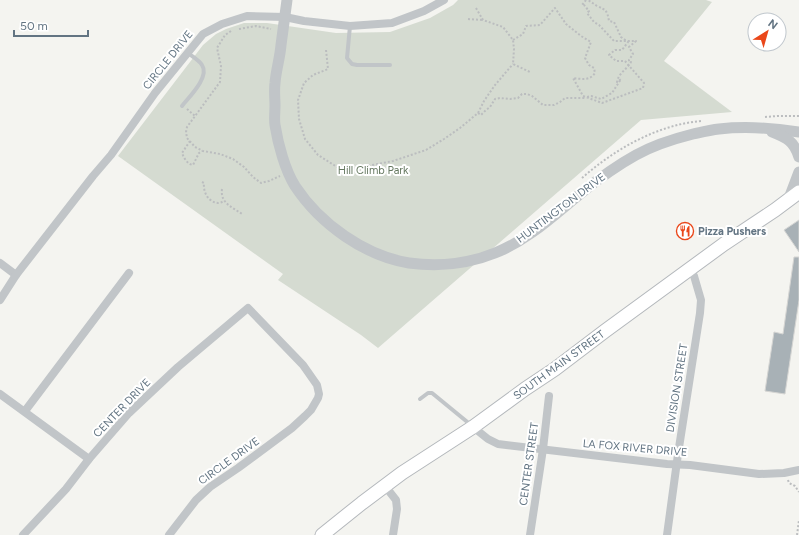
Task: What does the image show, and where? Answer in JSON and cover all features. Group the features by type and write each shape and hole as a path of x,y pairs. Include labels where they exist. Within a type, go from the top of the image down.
{"main road":[{"name":"SOUTH MAIN STREET","path":"322,535 402,473 473,427 555,369 724,244 795,194"}],"street":[{"name":"HUNTINGTON DRIVE","path":"287,0 275,83 274,123 282,156 294,184 316,212 340,234 372,252 409,263 447,264 463,262 481,258 509,247 530,234 582,192 617,167 636,155 670,140 718,129 746,127 763,123 781,129 799,132"},
{"name":"CIRCLE DRIVE","path":"0,300 16,275 111,155 155,93 203,34 222,24 247,16 285,17 304,21 350,26 392,23 424,11 444,0"},
{"path":"763,123 791,142 796,148 799,157"},
{"path":"795,194 799,172"},
{"path":"0,263 16,275"},
{"name":"DIVISION STREET","path":"667,535 700,313 700,300 694,276 690,270"},
{"path":"25,411 129,273"},
{"name":"CIRCLE DRIVE","path":"169,535 196,500 210,487 292,428 306,416 316,403 318,394 317,385 302,365 248,308"},
{"name":"CENTER DRIVE","path":"23,535 66,488 129,413 178,367 248,308"},
{"path":"0,394 89,459"},
{"name":"CENTER STREET","path":"530,535 543,449 549,396"},
{"name":"LA FOX RIVER DRIVE","path":"473,427 494,443 554,451 690,465 759,474 784,473 799,470"},
{"path":"385,486 396,500 397,509 393,535"}],"lane":[{"path":"350,26 347,58 352,64 390,64"},
{"path":"182,106 198,86 204,73 203,66 198,60 188,53"},
{"path":"420,399 428,392 432,392 473,427"}],"path":[{"path":"326,50 328,69 313,75 304,83 298,100 299,119 305,139 318,155 337,167 352,169 393,161 426,150 460,128 478,114 481,115 495,100 500,98 510,100 518,98 522,94 527,94 543,104 554,105 565,98 591,96 601,99 612,93 621,79 616,82 617,78 631,62 629,62 629,60 633,54 629,48 636,41 627,41 614,41 587,14 589,11 584,5 582,6 587,0 604,8 608,13 609,20 614,22 621,37 627,41"},
{"path":"476,8 483,20"},
{"path":"513,40 523,34 526,26 540,25 555,8 566,24 591,42 585,58 589,65 594,68 595,73 593,77 584,80 573,78 583,96 602,103 643,88 644,83 625,61 616,61 609,55 615,50 622,50 628,42 627,41"},
{"path":"468,19 483,20 503,27 513,40 514,49 513,64 491,91 478,114"},
{"path":"271,29 256,26 234,30 225,35 217,48 221,66 220,82 187,127 186,132 187,138 195,147 203,151 220,154 233,159 261,183 281,176"},
{"path":"513,64 530,72"},
{"path":"182,106 195,116"},
{"path":"763,123 777,116 799,116"},
{"path":"577,182 614,154 642,138 689,122 704,120"},
{"path":"190,141 182,153 184,158 191,165 194,165 198,153 203,151"},
{"path":"202,182 204,183 203,189 212,201 217,203 224,201"},
{"path":"222,189 224,201 242,214"},
{"path":"784,473 789,482 795,486 799,492"},
{"path":"797,535 799,520"}],"green space":[{"name":"Hill Climb Park","path":"458,0 706,0 712,2 664,61 732,112 641,120 378,348 278,280 283,274 118,156 203,45 216,34 226,29 244,23 267,23 336,33 390,32 430,18 453,5"}],"building":[{"path":"799,220 799,252 784,230"},
{"path":"794,257 799,257 799,300 785,394 765,391 774,332 783,334"}],"place":[{"name":"Pizza Pushers","path":"685,231"}]}
